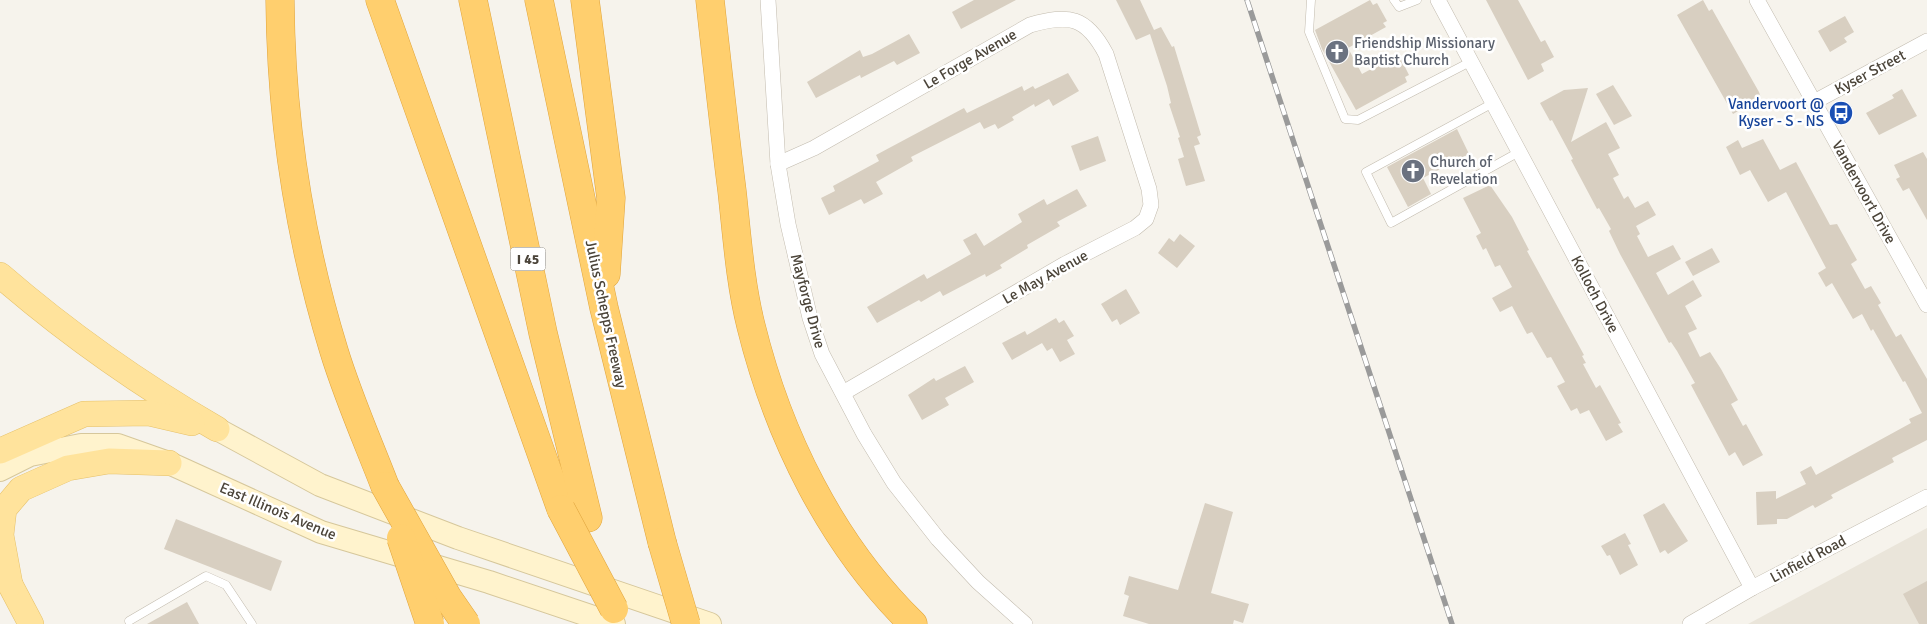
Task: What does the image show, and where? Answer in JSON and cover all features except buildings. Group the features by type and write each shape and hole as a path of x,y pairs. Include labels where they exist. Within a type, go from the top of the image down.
{"highway":[{"path":"280,0 284,94 291,157 303,231 335,354 385,486 430,624"},
{"path":"380,0 561,509 615,619"},
{"name":"I 45","path":"473,0 543,333 588,518 615,619"},
{"name":"Julius Schepps Freeway","path":"539,0 604,308 662,542 686,624"},
{"path":"585,0 611,198 604,308"},
{"path":"710,0 740,267 750,324 766,382 804,472 838,530 872,577 913,624"},
{"path":"385,486 448,598 466,624"}],"main road":[{"path":"0,275 24,296 160,396 320,485 458,538 710,624"},
{"path":"0,450 84,414 149,413 217,429"},
{"name":"East Illinois Avenue","path":"0,470 30,455 81,445 118,445 169,463 321,532 615,619"},
{"path":"32,624 5,575 1,535 4,509 21,489 68,468 109,461 169,463"}],"street":[{"name":"Mayforge Drive","path":"768,0 778,164 788,224 810,318 822,354 894,483 938,539 978,582 1025,624"},
{"name":"Kolloch Drive","path":"1438,0 1752,588"},
{"name":"Vandervoort Drive","path":"1757,0 1927,305"},
{"name":"Le Forge Avenue","path":"778,164 814,148 1030,25 1053,19 1070,18 1084,24 1098,38 1106,54 1124,108"},
{"name":"Kyser Street","path":"1814,102 1927,41"},
{"name":"Le May Avenue","path":"843,393 1065,264 1135,228 1146,219 1151,205 1150,189 1124,108"},
{"name":"Linfield Road","path":"1690,624 1752,588 1927,497"}],"lane":[{"path":"1311,0 1309,32 1345,119 1358,120 1470,62"},
{"path":"1394,0 1399,8 1417,0"},
{"path":"1493,103 1366,172 1391,224 1519,152"},
{"path":"129,621 206,576 226,585 252,624"}],"shaded area":[{"path":"1927,528 1927,624 1748,624"}],"railway":[{"path":"1247,0 1452,624"}],"place":[{"name":"Friendship Missionary Baptist Church","path":"1337,52"},
{"name":"Vandervoort @ Kyser - S - NS","path":"1841,113"},
{"name":"Church of Revelation","path":"1413,171"}]}
